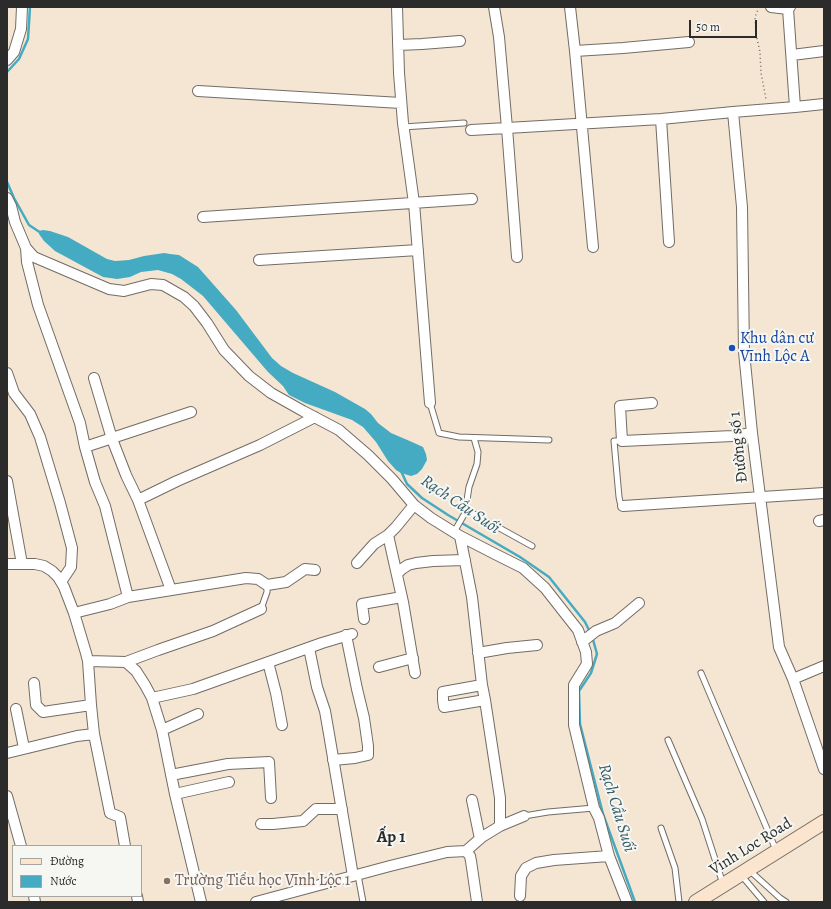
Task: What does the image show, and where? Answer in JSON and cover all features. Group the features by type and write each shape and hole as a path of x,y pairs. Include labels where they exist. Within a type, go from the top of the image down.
{"main road":[{"name":"Vinh Loc Road","path":"704,900 723,885 824,822"}],"street":[{"path":"7,60 14,52 21,29 22,7"},
{"path":"397,7 401,103 414,203 430,403"},
{"path":"494,7 499,37 517,257"},
{"path":"570,7 593,247"},
{"path":"771,7 789,8 796,107"},
{"path":"398,45 460,41"},
{"path":"575,51 689,42"},
{"path":"792,55 824,51"},
{"path":"198,91 401,103"},
{"path":"468,127 507,128 661,119 824,104"},
{"name":"Đường số 1","path":"733,112 742,207 744,352 752,433 779,647 793,679 824,769"},
{"path":"661,119 669,242"},
{"path":"7,198 26,248 34,257 109,290 124,291 151,284 162,285 184,297 194,306 207,323 224,350 249,376 271,393 340,430 368,455 414,505 431,518 457,531 496,555 523,568 545,588 559,608 578,630 589,637"},
{"path":"203,216 472,199"},
{"path":"26,248 27,262 38,305 80,423 95,482 105,506 128,597"},
{"path":"259,260 418,250"},
{"path":"7,373 14,393 30,414 40,437 72,548 71,567 60,582"},
{"path":"94,378 112,439 126,475 138,500 171,590"},
{"path":"652,403 620,406 622,441 733,436 752,433"},
{"path":"85,447 191,412"},
{"path":"138,500 177,481 260,445 315,417"},
{"path":"7,480 22,564"},
{"path":"624,506 824,493"},
{"path":"357,563 374,544 388,535 396,527 414,505"},
{"path":"457,531 465,560 472,597 482,685 500,798 500,826"},
{"path":"388,535 402,596 415,673"},
{"path":"396,574 408,565 416,563 465,560"},
{"path":"7,564 35,564 44,566 58,577 64,587 74,613 88,661 94,734 110,813 120,817 126,845"},
{"path":"74,613 110,604 128,597 246,578 258,579 267,585 286,582 305,570 315,570"},
{"path":"364,619 362,604 402,596"},
{"path":"589,637 615,623 639,603"},
{"path":"88,661 126,662 213,631 261,609"},
{"path":"152,698 193,689 349,635 357,689 364,718 368,755 334,760"},
{"path":"589,637 586,652 587,664 574,685 574,725 594,808 599,818 609,856 627,902"},
{"path":"478,653 538,645"},
{"path":"309,648 317,687 325,711 355,875"},
{"path":"379,667 413,658"},
{"path":"126,662 136,671 152,698 162,730 175,794 201,902"},
{"path":"268,662 282,725"},
{"path":"793,679 824,666"},
{"path":"34,683 36,705 43,712 91,705"},
{"path":"482,685 443,692 444,707 485,700"},
{"path":"16,709 24,748"},
{"path":"162,730 198,714"},
{"path":"7,753 77,736 94,734"},
{"path":"171,776 228,764 269,762 271,798"},
{"path":"175,794 229,782"},
{"path":"7,796 21,845"},
{"path":"472,800 480,839"},
{"path":"261,824 303,821 316,809 342,809"},
{"path":"256,902 447,852 466,851 480,839 500,826 524,816"},
{"path":"466,851 471,860 477,902"},
{"path":"520,896 521,876 526,868 536,863 554,860 609,856"}],"lane":[{"path":"403,127 468,127"},
{"path":"430,403 439,433 459,438 549,440"},
{"path":"457,531 465,511 469,487 477,464 478,452 474,438"},
{"path":"622,441 614,441 619,496 620,502 624,506"},
{"path":"465,511 532,546"},
{"path":"261,609 267,592 267,585"},
{"path":"701,673 776,851"},
{"path":"668,740 702,819 723,885"},
{"path":"524,816 548,812 594,808"},
{"path":"661,828 674,868 679,902"},
{"path":"744,872 764,902"},
{"path":"744,872 786,902"},
{"path":"355,875 363,902"}],"path":[{"path":"759,7 755,17 760,52 761,73 767,109"}],"water":[{"path":"43,230 68,237 107,259 115,261 129,260 164,253 179,255 198,267 236,310 272,358 281,366 335,392 365,409 378,423 391,433 423,447 427,460 422,469 417,474 411,476 401,473 388,461 376,442 363,427 352,420 305,403 289,395 283,386 268,372 203,296 181,279 172,274 158,270 141,272 130,277 117,279 103,277 55,251 39,234 39,231"}],"waterway":[{"name":"Rạch Cầu Suối","path":"7,72 19,59 28,39 30,7"},
{"name":"Rạch Cầu Suối","path":"7,182 29,225 41,233"},
{"name":"Rạch Cầu Suối","path":"401,471 407,484 422,498 520,557 549,577 585,622 590,632"},
{"name":"Rạch Cầu Suối","path":"592,636 597,654 591,673 579,691 580,724 603,814 635,902"}],"place":[{"name":"Khu dân cư Vĩnh Lộc A","path":"732,348"},
{"name":"Trường Tiểu học Vĩnh Lộc 1","path":"167,881"}],"district":[{"name":"Ấp 1","path":"391,838"}]}
